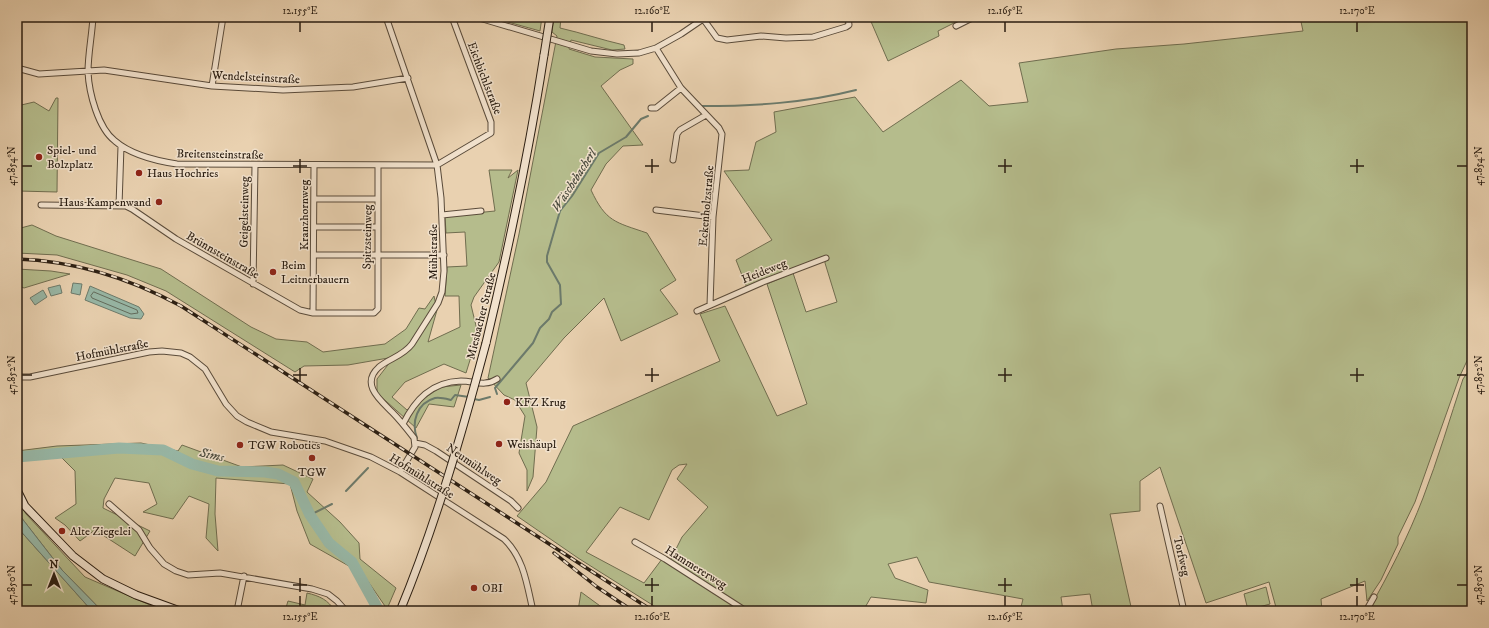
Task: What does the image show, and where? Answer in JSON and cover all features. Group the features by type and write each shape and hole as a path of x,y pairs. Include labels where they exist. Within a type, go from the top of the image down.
{"main road":[{"name":"Miesbacher Straße","path":"400,611 431,528 450,469 486,343 520,198 550,17"},
{"path":"17,490 25,506 72,556 103,579 136,595 180,611"}],"street":[{"name":"Breitensteinstraße","path":"93,17 88,71 91,92 98,113 107,133 121,146 144,156 177,164 437,165"},
{"path":"212,86 223,17"},
{"name":"Mühlstraße","path":"386,17 437,165 442,215 444,271 442,292 438,303 407,351 379,367 372,379 371,385 375,396 403,424 414,438 415,442"},
{"name":"Eichbichlstraße","path":"437,165 491,134 492,122 452,17"},
{"path":"476,17 591,51 617,54 633,54 656,48 705,18 717,38 727,40 761,36 786,38 813,36 846,27 849,25 848,17"},
{"path":"956,26 974,17"},
{"name":"Eckenholzstraße","path":"656,48 681,88 719,128 722,134 713,216 710,305"},
{"name":"Wendelsteinstraße","path":"17,68 39,74 104,70 212,86 284,90 353,87 408,78"},
{"path":"651,108 656,108 681,88"},
{"path":"674,160 676,134 706,114"},
{"path":"119,206 121,146"},
{"name":"Geigelsteinweg","path":"253,284 255,165"},
{"name":"Kranzhornweg","path":"313,313 314,165"},
{"name":"Spitzsteinweg","path":"378,165 378,309"},
{"path":"314,199 378,200"},
{"name":"Brünnsteinstraße","path":"41,205 119,206 132,209 176,239 300,310 313,313 374,313 378,309"},
{"path":"656,210 713,216"},
{"path":"442,215 481,211"},
{"path":"314,227 377,227"},
{"path":"314,255 377,256 444,254"},
{"name":"Heideweg","path":"696,311 763,282 826,258"},
{"name":"Hofmühlstraße","path":"17,377 30,377 149,352 162,351 181,353 190,357 205,369 226,404 238,416 247,422 271,432 325,441 362,453 400,472 504,539 513,548 518,556 533,611"},
{"path":"403,424 412,406 433,388 462,381 485,384 497,379"},
{"path":"400,472 415,447 415,442"},
{"name":"Neumühlweg","path":"415,442 436,451 511,501 518,508"},
{"path":"109,504 139,530 150,548 164,564 176,571 188,575 220,573 244,576 312,589 328,594 346,611"},
{"name":"Torfweg","path":"1160,506 1184,611"},
{"name":"Hammererweg","path":"634,542 665,559 746,611"},
{"path":"237,611 244,576"},
{"path":"1366,611 1374,597"}],"green space":[{"path":"490,17 542,17 540,31"},
{"path":"554,17 561,17 560,28 624,45 625,49 612,50 571,40 569,49 595,57 633,59 633,64 620,70 601,86 643,145 623,146 606,164 591,190 596,201 607,215 619,223 647,233 676,280 660,290 678,314 621,341 604,298 564,338 526,383 537,427 533,477 527,491 527,470 519,453 525,416 515,400 504,395 488,378 519,234 557,36 552,32"},
{"path":"869,17 966,17 938,31 939,36 888,61"},
{"path":"1300,17 1472,17 1472,350 1459,378 1415,502 1398,537 1398,544 1381,580 1367,601 1365,581 1321,599 1322,611 1277,611 1269,582 1206,603 1160,467 1140,481 1140,511 1110,514 1132,611 1093,611 1090,594 1061,597 1063,611 1020,611 1023,599 929,582 917,557 888,564 895,578 928,590 926,603 871,597 863,611 807,611 798,607 794,611 662,611 578,558 517,516 546,482 573,426 720,361 700,314 725,306 777,416 807,404 767,284 793,273 806,312 837,302 825,263 825,257 747,288 736,260 772,240 724,171 749,170 756,142 776,132 774,112 855,97 883,132 961,80 989,106 1028,102 1019,63 1116,49 1184,44 1303,31","holes":["687,464 677,479 708,507 682,537 669,563 662,559 644,583 586,552 620,507 649,520 672,470 679,465"]},
{"name":"Spiel- und Bolzplatz","path":"56,98 58,98 57,192 18,191 17,199 17,106 34,102 49,111"},
{"path":"489,170 512,170 508,178 518,170 499,262 474,297 471,305 478,334 466,373 444,364 405,382 392,397 407,410 441,387 461,385 454,407 429,404 416,428 377,393 377,379 394,357 348,365 304,366 295,372 166,291 127,275 57,255 17,253 17,229 32,225 56,236 161,269 251,327 276,339 307,342 323,352 385,344 406,329 419,308 425,309 434,296 437,310 428,342 460,327 459,296 445,296 447,267 467,266 465,232 446,233 445,216 495,211"},
{"path":"17,269 51,271 70,274 24,288 17,285"},
{"path":"1472,366 1472,611 1368,611 1398,555 1417,513 1434,468 1463,379"},
{"path":"141,443 178,451 182,445 242,467 283,465 313,479 307,492 340,522 359,543 360,559 396,588 387,609 363,574 310,544 297,511 290,484 216,478 215,514 218,551 206,538 209,504 189,496 173,519 143,512 157,504 149,483 115,478 104,499 103,508 150,531 135,556 95,530 80,541 65,525 55,518 76,504 75,471 61,457 17,461 17,451 57,446"},
{"path":"17,500 26,514 85,577 164,611 102,611 62,570 17,512"},
{"path":"17,527 92,611 17,611"},
{"path":"1266,587 1270,604 1248,610 1244,594"},
{"path":"581,592 607,611 578,611"},
{"path":"307,593 323,599 330,604 335,611 285,611 288,601 305,605"}],"water":[{"path":"73,283 82,284 80,295 71,293"},
{"path":"60,285 62,293 51,296 48,288"},
{"path":"90,286 139,307 144,314 141,319 130,318 85,300"},
{"path":"43,290 47,297 35,305 30,298"},
{"path":"17,512 62,570 102,611 92,611 17,527"}],"waterway":[{"path":"702,106 780,103 818,98 856,90"},
{"name":"Wäschebacherl","path":"497,394 495,388 533,343 540,328 549,319 552,312 561,304 560,285 547,262 547,256 560,211 572,196 599,153 626,137 641,119 648,116"},
{"name":"Wäschebacherl","path":"417,438 415,432 415,420 420,409 429,400 435,398 451,400 455,395 469,397"},
{"name":"Wäschebacherl","path":"474,399 479,400 490,397"},
{"name":"Sims","path":"17,457 119,448 163,450 192,464 218,471 265,472 278,474 294,482 310,515 329,543 352,562 379,611"},
{"path":"346,491 368,468"},
{"path":"310,515 332,504"}],"railway":[{"path":"17,259 60,263 102,273 142,287 181,306 653,611"},
{"path":"554,553 597,587 633,611"}],"place":[{"name":"Spiel- und Bolzplatz","path":"39,157"},
{"name":"Haus Hochries","path":"139,173"},
{"name":"Haus Kampenwand","path":"159,202"},
{"name":"Beim Leitnerbauern","path":"273,272"},
{"name":"KFZ Krug","path":"507,402"},
{"name":"Weishäupl","path":"499,444"},
{"name":"TGW Robotics","path":"240,445"},
{"name":"TGW","path":"312,458"},
{"name":"Alte Ziegelei","path":"62,531"},
{"name":"OBI","path":"474,588"}]}
